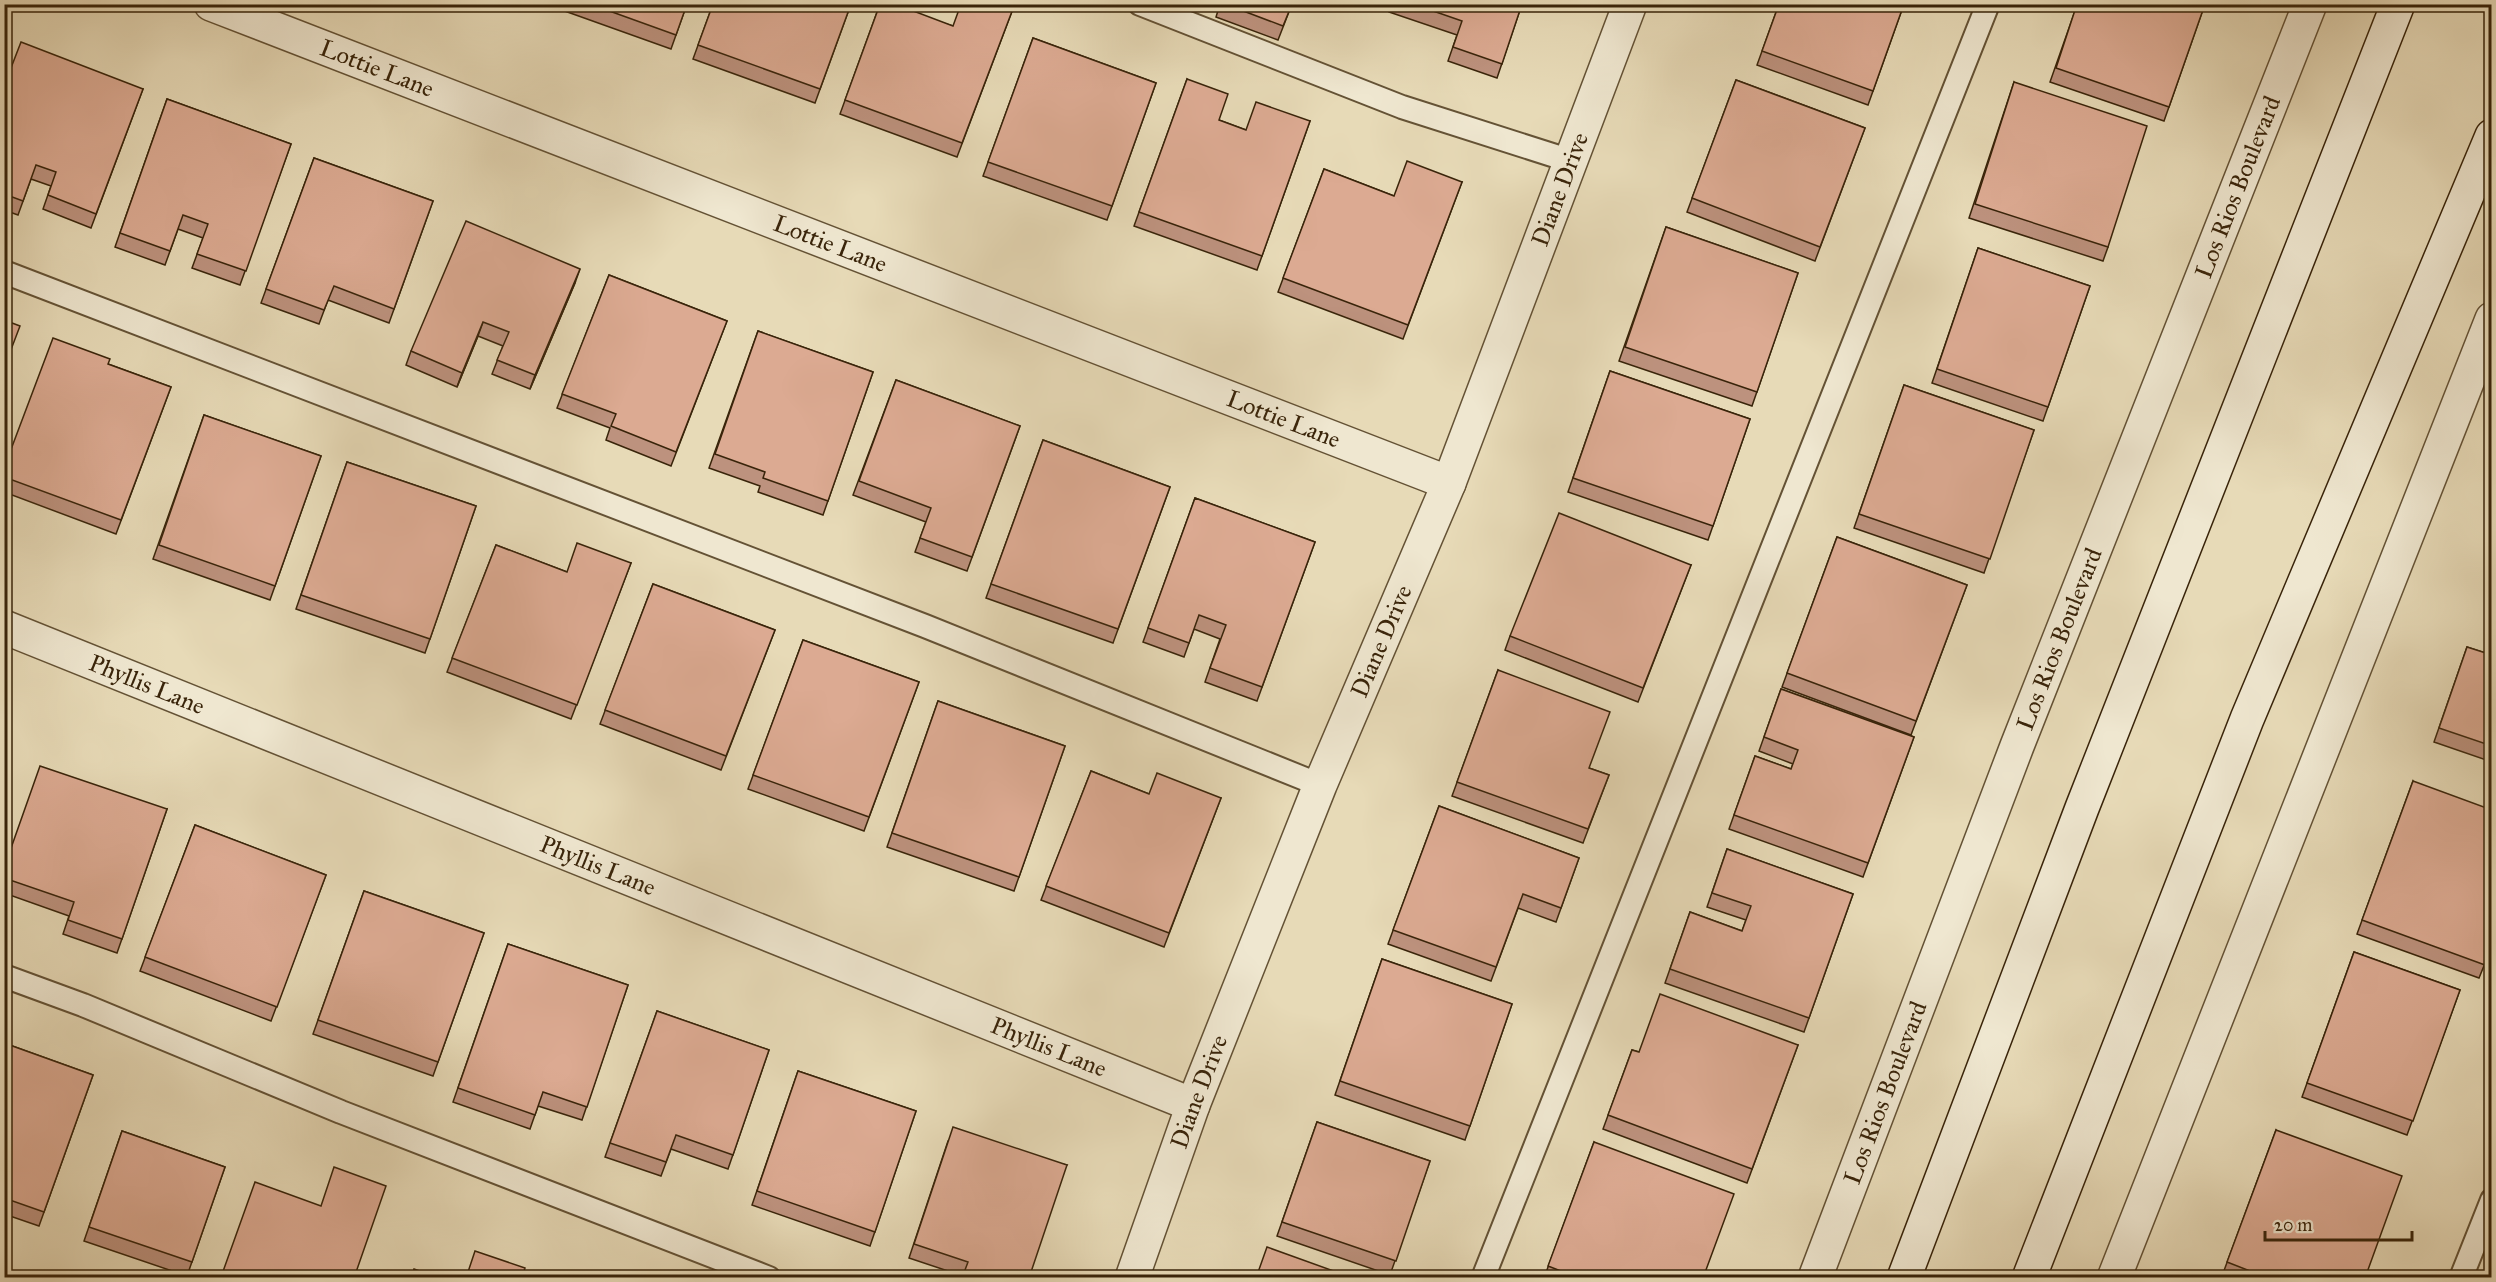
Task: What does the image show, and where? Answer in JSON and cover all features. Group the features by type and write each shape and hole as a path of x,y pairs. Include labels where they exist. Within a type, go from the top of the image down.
{"street":[{"name":"Lottie Lane","path":"211,4 1449,483"},
{"name":"Diane Drive","path":"1132,1278 1193,1105 1320,785 1449,483 1630,4"},
{"name":"Los Rios Boulevard","path":"1815,1278 2017,746 2310,4"},
{"path":"1904,1278 2082,808 2398,4"},
{"path":"2029,1278 2247,719 2492,136"},
{"path":"2114,1278 2492,319"},
{"name":"Phyllis Lane","path":"4,627 1193,1105"}],"lane":[{"path":"1140,4 1402,107 1571,161"},
{"path":"1483,1278 1988,4"},
{"path":"4,272 926,626 1320,785"},
{"path":"4,976 83,1005 341,1112 769,1278"},
{"path":"2461,1278 2492,1200"}],"building":[{"path":"590,4 687,4 676,35"},
{"path":"713,4 851,4 820,89 698,45"},
{"path":"880,4 895,4 953,26 961,4 1010,4 1014,6 962,143 845,100"},
{"path":"1225,4 1292,4 1283,26"},
{"path":"1413,4 1522,4 1502,64 1453,47 1462,21"},
{"path":"1779,4 1904,4 1873,91 1762,51"},
{"path":"2077,4 2205,4 2169,107 2056,68"},
{"path":"1033,38 1156,83 1112,206 988,162"},
{"path":"21,42 143,89 96,214 48,195 56,172 36,165 23,201 4,194 4,86"},
{"path":"1187,79 1228,94 1219,120 1246,130 1256,102 1310,121 1262,256 1139,212"},
{"path":"1736,80 1865,128 1820,247 1692,198"},
{"path":"2014,82 2147,126 2108,247 1975,204"},
{"path":"167,99 291,144 246,271 197,254 208,224 183,215 170,251 120,233"},
{"path":"314,158 433,201 394,309 334,286 324,310 266,289"},
{"path":"1407,161 1462,182 1408,325 1283,278 1324,169 1394,196"},
{"path":"466,221 580,269 535,375 497,360 509,332 483,322 462,373 411,351"},
{"path":"1666,227 1798,273 1757,392 1625,347"},
{"path":"1978,248 2090,286 2048,407 1937,369"},
{"path":"609,275 727,321 676,452 611,426 616,414 562,394"},
{"path":"4,320 20,326 4,368"},
{"path":"758,331 873,372 828,501 763,478 765,472 715,454"},
{"path":"53,338 110,359 108,364 171,387 121,520 4,477 4,468"},
{"path":"1610,371 1750,419 1713,526 1573,478"},
{"path":"896,380 1020,426 972,557 920,538 931,508 859,481"},
{"path":"1904,385 2034,430 1990,559 1859,514"},
{"path":"204,415 321,456 275,586 159,545"},
{"path":"1043,440 1170,487 1118,629 991,584"},
{"path":"347,462 476,506 430,639 301,595"},
{"path":"1195,498 1315,542 1262,687 1210,668 1226,625 1199,615 1189,643 1148,628"},
{"path":"1559,513 1691,565 1643,688 1510,636"},
{"path":"1837,537 1967,585 1916,721 1787,673"},
{"path":"577,543 631,563 577,705 452,658 496,545 567,572"},
{"path":"653,584 775,630 726,756 605,710"},
{"path":"803,640 919,682 869,817 753,775"},
{"path":"2467,647 2492,655 2492,746 2439,728"},
{"path":"1498,670 1610,712 1589,768 1609,775 1588,829 1457,782"},
{"path":"1781,689 1914,737 1868,863 1734,815 1755,756 1791,769 1798,750 1764,737"},
{"path":"938,701 1065,746 1019,877 892,833"},
{"path":"4,758 10,760 4,776"},
{"path":"40,766 167,809 122,939 68,920 74,902 4,878 4,868"},
{"path":"1091,771 1149,794 1157,773 1221,798 1169,933 1046,886"},
{"path":"2413,781 2492,810 2492,945 2485,965 2362,920"},
{"path":"1439,806 1579,858 1561,908 1523,894 1496,967 1393,930"},
{"path":"195,825 326,875 277,1007 145,957"},
{"path":"1727,849 1853,894 1809,1018 1670,969 1690,912 1742,931 1751,906 1712,893"},
{"path":"364,891 484,933 438,1062 318,1020"},
{"path":"508,944 628,985 587,1107 543,1092 535,1115 458,1088"},
{"path":"2354,952 2460,990 2413,1121 2307,1083"},
{"path":"1382,959 1512,1004 1470,1126 1340,1081"},
{"path":"1660,994 1798,1045 1752,1169 1608,1115 1632,1050 1639,1052"},
{"path":"657,1011 769,1050 733,1155 676,1135 666,1162 610,1143"},
{"path":"4,1043 93,1075 44,1212 4,1198"},
{"path":"798,1071 916,1111 875,1232 757,1191"},
{"path":"1317,1122 1430,1161 1396,1261 1282,1222"},
{"path":"953,1127 1067,1165 1029,1278 962,1278 968,1262 914,1244"},
{"path":"2276,1130 2402,1176 2365,1278 2268,1278 2227,1262"},
{"path":"122,1131 225,1167 192,1262 89,1227"},
{"path":"1594,1142 1734,1194 1703,1278 1579,1278 1548,1266"},
{"path":"334,1167 386,1186 354,1278 221,1277 255,1182 321,1206"},
{"path":"1267,1247 1353,1278 1256,1278"},
{"path":"475,1251 525,1268 522,1278 466,1278"},
{"path":"414,1269 439,1278 411,1278"}]}
